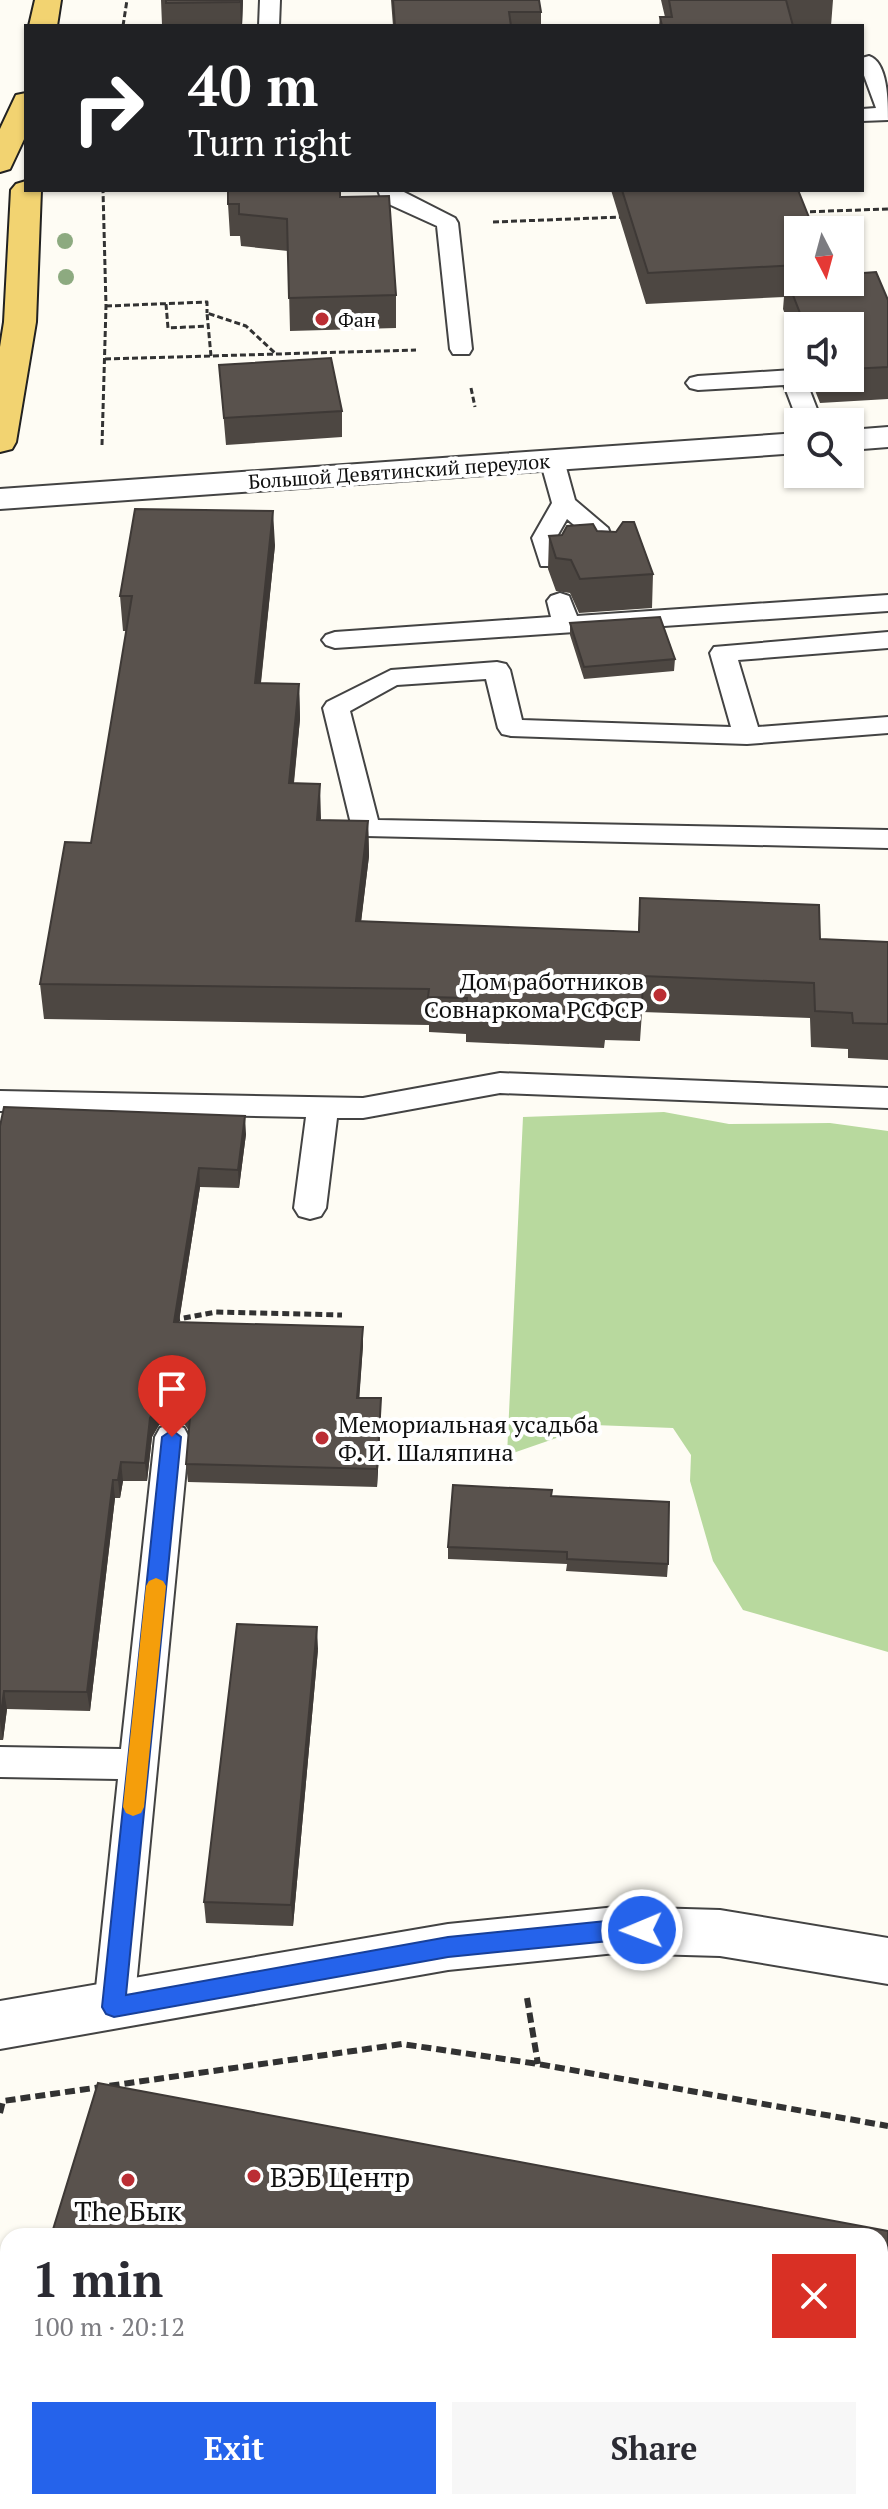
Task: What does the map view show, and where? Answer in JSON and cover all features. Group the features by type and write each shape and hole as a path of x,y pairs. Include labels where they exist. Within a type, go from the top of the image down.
{"main road":[{"path":"43,24 48,0"},
{"path":"0,163 24,106"},
{"path":"0,442 20,322 26,192"}],"street":[{"path":"864,439 888,437"},
{"name":"Большой Девятинский переулок","path":"0,499 784,444"},
{"path":"0,2025 448,1947 616,1930 720,1933 888,1961"}],"lane":[{"path":"269,24 270,0"},
{"path":"864,115 888,114 869,62"},
{"path":"389,192 390,196 447,223 461,349"},
{"path":"698,383 793,377 805,408"},
{"path":"552,460 564,503 599,533 606,557"},
{"path":"550,561 544,538 564,503"},
{"path":"335,640 620,609 888,603"},
{"path":"747,736 723,653 888,640"},
{"path":"888,725 747,736 511,728 497,670 391,678 336,708 366,828 888,839"},
{"path":"0,1101 363,1108 500,1083 888,1098"},
{"path":"310,1208 323,1108"},
{"path":"114,2007 172,1437"},
{"path":"0,1762 138,1764"}],"path":[{"path":"123,24 127,0"},
{"path":"94,454 101,448 105,359 103,192"},
{"path":"794,212 888,209"},
{"path":"447,223 636,217"},
{"path":"106,306 207,302 211,356"},
{"path":"166,304 168,328 208,326"},
{"path":"207,313 232,318 256,332 276,354"},
{"path":"105,359 461,349"},
{"path":"159,1319 174,1320 216,1312 342,1315"},
{"path":"525,1988 538,2064"},
{"path":"0,2113 3,2101 402,2044 538,2064 888,2126"}],"green space":[{"path":"664,1112 729,1124 830,1123 888,1131 888,1652 743,1610 713,1561 690,1481 691,1455 673,1428 594,1425 507,1455 523,1117"}],"building":[{"path":"166,0 240,0 240,2 166,3"},
{"path":"393,0 539,0 541,12 509,12 511,24 395,24"},
{"path":"669,0 786,0 792,24 662,24 660,17 672,17"},
{"path":"228,192 340,192 340,197 389,196 396,295 289,298 287,219 239,214 239,204 228,204"},
{"path":"623,192 799,192 808,216 784,216 784,266 648,273"},
{"path":"876,272 888,300 888,367 864,368 864,312 800,312 793,296 864,296 864,273"},
{"path":"331,358 342,411 224,418 219,365"},
{"path":"135,509 273,511 255,683 299,684 289,783 320,784 317,820 368,821 356,921 639,932 640,898 819,905 820,939 888,942 888,1024 853,1023 852,1013 815,1011 814,983 643,976 642,1005 607,1004 606,1012 466,1007 467,998 428,997 429,989 40,984 65,842 91,843 132,596 120,596"},
{"path":"623,522 634,522 653,574 580,579 571,560 556,558 549,536 562,535 567,526 593,524 597,531 616,532"},
{"path":"660,617 675,659 584,667 570,623"},
{"path":"4,1107 245,1116 238,1170 199,1168 174,1322 363,1327 357,1398 381,1398 377,1469 186,1464 190,1417 183,1407 171,1403 157,1407 150,1418 145,1463 121,1462 118,1480 113,1480 87,1692 4,1691 0,1721 0,1126"},
{"path":"453,1485 552,1490 551,1496 669,1502 668,1564 567,1559 567,1552 448,1547"},
{"path":"237,1624 317,1627 291,1905 204,1902"},
{"path":"98,2083 872,2228 53,2228"}],"slow traffic":[{"path":"133,1807 156,1586"}],"place":[{"name":"Фан","path":"322,319"},
{"name":"Дом работников Совнаркома РСФСР","path":"660,995"},
{"name":"Мемориальная усадьба Ф. И. Шаляпина","path":"322,1438"},
{"name":"ВЭБ Центр","path":"254,2176"},
{"name":"The Бык","path":"128,2180"}],"route":[{"path":"172,1437 114,2007 448,1947 517,1938 642,1930"}]}
